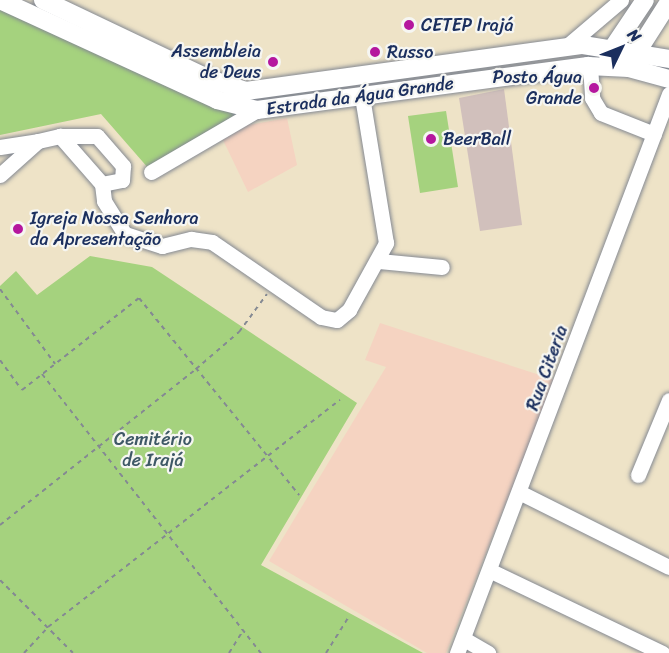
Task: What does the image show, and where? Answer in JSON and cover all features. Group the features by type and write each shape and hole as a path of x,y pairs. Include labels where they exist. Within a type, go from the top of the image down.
{"main road":[{"name":"Estrada da Água Grande","path":"0,0 217,100 257,110 597,65 629,68 669,79"},
{"name":"Estrada da Água Grande","path":"43,0 207,78 246,91 567,46 612,46 651,50"},
{"path":"597,65 645,0"},
{"path":"629,68 651,50 669,2"}],"street":[{"path":"567,46 615,2 629,21"},
{"path":"597,65 592,98 601,113 654,135"},
{"name":"Rua Citeria","path":"460,646 521,493 669,94"},
{"path":"60,136 102,184 104,201 125,234 162,246 191,239 212,242 321,317 337,320 379,261 387,225 362,96"},
{"path":"151,172 257,110"},
{"path":"0,147 60,136 102,139 125,174 117,182 102,184"},
{"path":"0,175 38,141"},
{"path":"379,261 442,267"},
{"path":"638,475 669,400"},
{"path":"521,493 669,567"},
{"path":"491,571 662,653"},
{"path":"460,646 488,653"}],"path":[{"path":"0,525 99,448 239,332 274,284"},
{"path":"0,289 55,364"},
{"path":"0,360 22,390 139,298 270,456 299,495"},
{"path":"42,374 261,653"},
{"path":"24,653 48,627 171,536 340,400"},
{"path":"0,580 73,653"},
{"path":"326,653 348,618"},
{"path":"229,653 243,631"}],"shaded area":[{"path":"504,89 522,225 480,231 459,98"},
{"path":"287,118 297,165 248,192 223,140 248,125"},
{"path":"380,323 555,380 446,653 427,653 269,561 386,367 365,360"}],"green space":[{"path":"0,3 253,111 149,169 101,114 0,135"},
{"name":"BeerBall","path":"446,111 458,187 420,193 408,116"},
{"name":"Cemitério de Irajá","path":"90,256 152,267 357,403 261,565 423,653 0,653 0,286 16,271 37,295"}],"place":[{"name":"CETEP Irajá","path":"409,25"},
{"name":"Russo","path":"375,52"},
{"name":"Assembleia de Deus","path":"273,62"},
{"name":"Posto Água Grande","path":"594,88"},
{"name":"BeerBall","path":"431,139"},
{"name":"Igreja Nossa Senhora da Apresentação","path":"18,229"}]}
